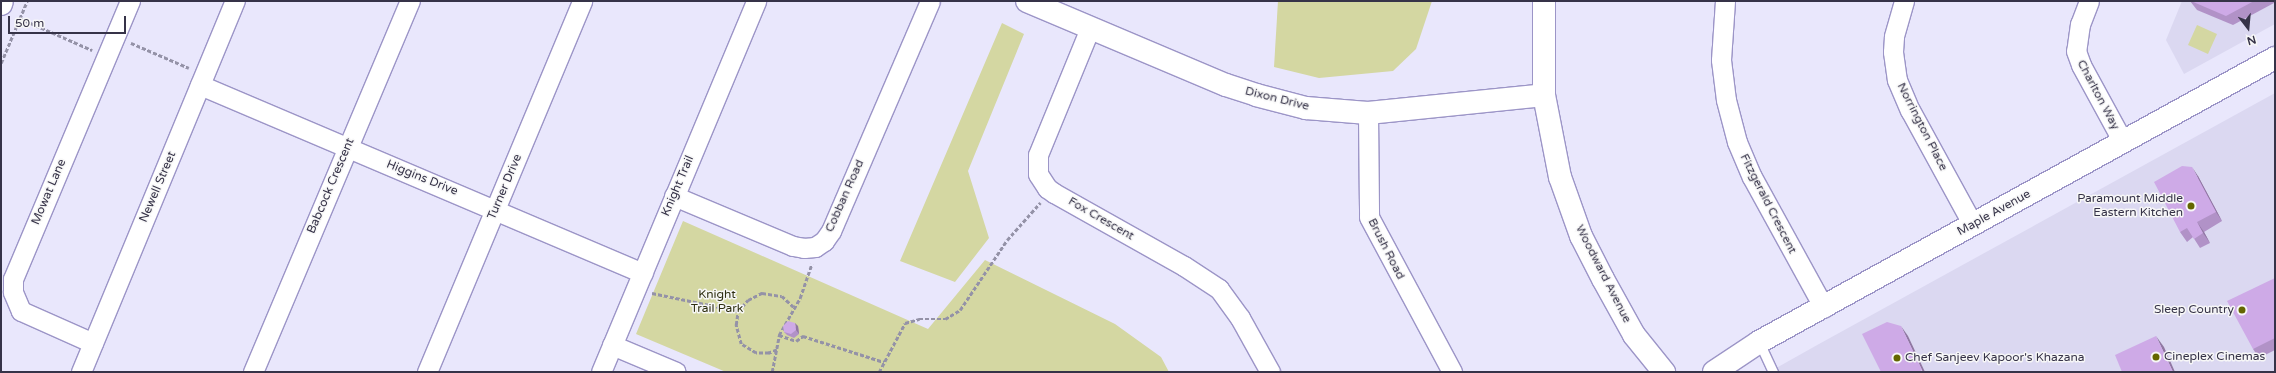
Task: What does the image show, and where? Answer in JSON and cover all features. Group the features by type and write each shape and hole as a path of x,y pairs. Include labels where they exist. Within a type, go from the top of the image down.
{"street":[{"name":"Mowat Lane","path":"93,343 21,311 13,292 13,279 130,1"},
{"name":"Newell Street","path":"80,372 93,343 196,78 235,1"},
{"name":"Babcock Crescent","path":"253,372 410,1"},
{"name":"Turner Drive","path":"427,372 582,1"},
{"name":"Knight Trail","path":"601,372 756,1"},
{"name":"Cobban Road","path":"674,196 793,246 804,248 815,247 824,241 831,231 930,1"},
{"name":"Dixon Drive","path":"1027,1 1256,95 1306,108 1368,113 1544,96"},
{"name":"Woodward Avenue","path":"1544,1 1544,96 1560,177 1581,236 1634,335 1664,372"},
{"name":"Fitzgerald Crescent","path":"1725,1 1721,60 1726,100 1737,142 1752,177 1824,308"},
{"name":"Norrington Place","path":"1904,1 1894,37 1893,52 1897,80 1910,110 1973,225"},
{"name":"Charlton Way","path":"2089,1 2080,24 2076,51 2081,65 2123,142"},
{"name":"Fox Crescent","path":"1090,28 1038,155 1038,174 1047,188 1054,193 1184,266 1219,289 1240,318 1270,372"},
{"name":"Maple Avenue","path":"1714,372 1759,342 1824,308 2275,58"},
{"name":"Higgins Drive","path":"196,78 347,148 496,209 643,273"},
{"name":"Brush Road","path":"1368,113 1369,217 1452,372"},
{"path":"612,345 676,372"}],"lane":[{"path":"1759,342 1773,372"}],"path":[{"path":"1,63 27,1"},
{"path":"19,18 96,51"},
{"path":"125,41 196,78"},
{"path":"879,372 906,323 919,320 944,320 960,310 1006,240 1040,203"},
{"path":"772,372 779,335 810,275 812,264"},
{"path":"647,292 738,311"},
{"path":"777,350 769,353 756,353 742,344 736,325 738,311 748,300 762,292 782,296 794,307"},
{"path":"779,335 796,341 803,336 884,362"}],"shaded area":[{"path":"2182,1 2275,1 2275,24 2184,74 2166,40"},
{"path":"2275,93 2275,372 1769,372 1819,344"}],"green space":[{"path":"1278,1 1432,1 1416,49 1393,71 1319,78 1274,67"},
{"path":"1002,23 1024,34 968,171 989,238 955,282 900,261"},
{"path":"2197,25 2217,34 2208,54 2188,45"},
{"name":"Knight Trail Park","path":"683,221 928,329 985,260 1115,324 1161,357 1169,372 726,372 636,334"}],"building":[{"path":"2191,1 2254,1 2226,16"},
{"name":"Paramount Middle Eastern Kitchen","path":"2182,166 2192,167 2216,212 2197,222 2203,233 2194,239 2187,228 2180,232 2154,182"},
{"path":"2275,278 2275,338 2253,349 2227,301"},
{"path":"788,321 795,323 796,330 791,334 784,332 783,326"},
{"name":"Chef Sanjeev Kapoor's Khazana","path":"1887,322 1901,326 1922,370 1919,372 1881,372 1862,334"},
{"path":"2156,336 2173,372 2122,372 2115,355"}],"place":[{"name":"Paramount Middle Eastern Kitchen","path":"2191,206"},
{"name":"Sleep Country","path":"2242,310"},
{"name":"Cineplex Cinemas","path":"2156,357"},
{"name":"Chef Sanjeev Kapoor's Khazana","path":"1897,358"}]}
